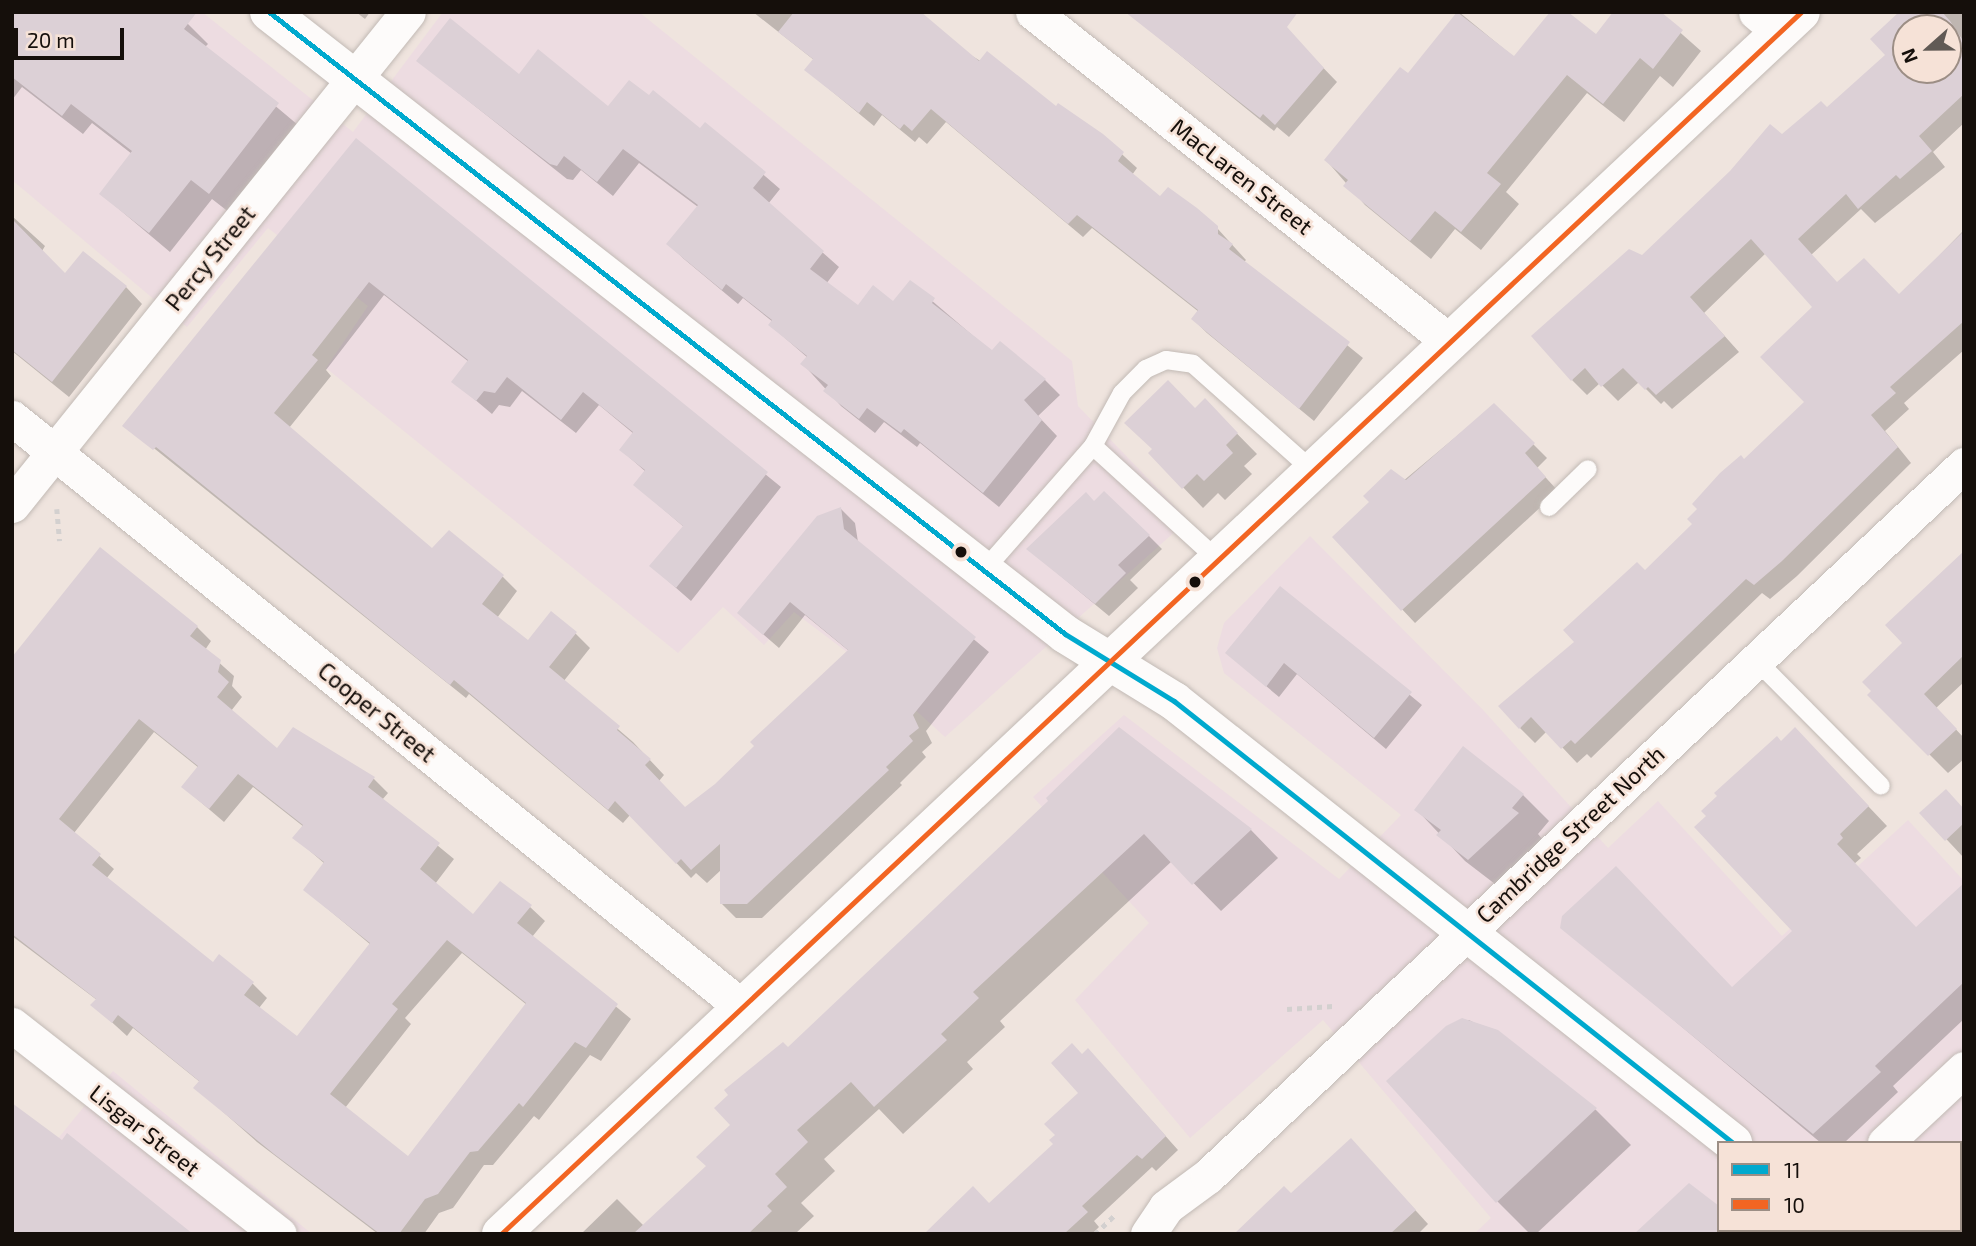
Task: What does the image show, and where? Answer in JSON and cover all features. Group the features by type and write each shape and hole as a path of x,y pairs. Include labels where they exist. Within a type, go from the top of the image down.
{"main road":[{"path":"269,12 1107,664 1174,701 1464,933 1730,1141"},
{"path":"501,1234 1450,342 1779,19"}],"street":[{"name":"Percy Street","path":"12,505 408,12"},
{"name":"MacLaren Street","path":"1033,12 1450,342"},
{"name":"Cooper Street","path":"12,418 742,1007"},
{"name":"Cambridge Street North","path":"1148,1234 1166,1207 1208,1175 1964,465"},
{"name":"Lisgar Street","path":"12,1025 279,1234"},
{"path":"1887,1141 1964,1069"}],"lane":[{"path":"986,568 1093,446 1122,393 1146,369 1166,360 1193,364 1313,471"},
{"path":"1093,446 1217,560"},
{"path":"1549,507 1588,469"},
{"path":"1756,660 1881,786"}],"path":[{"path":"56,503 60,541"},
{"path":"1287,1009 1338,1006"}],"shaded area":[{"path":"12,12 202,12 353,132 443,12 639,12 1072,361 1078,406 1188,520 945,737 876,674 794,612 764,645 723,607 678,653 326,368 368,306 268,228 187,327 12,180"},
{"path":"1310,536 1484,711 1608,848 1658,801 1782,936 1908,820 1964,881 1964,1234 1474,1234 1491,1218 1323,1020 1190,1138 1075,1000 1149,923 1033,797 1124,715 1339,879 1401,815 1224,673 1217,648 1224,623"},
{"path":"113,1071 312,1234 12,1234 12,1195"}],"building":[{"path":"12,12 197,12 184,29 279,103 209,194 191,180 149,233 99,194 132,151 71,104 62,116 12,77"},
{"path":"794,12 921,12 979,61 987,51 1056,106 1058,103 1103,134 1124,152 1118,161 1160,196 1168,187 1197,208 1218,226 1218,234 1233,244 1229,249 1350,342 1299,409 1191,319 1198,310 1077,215 1068,224 931,109 912,131 904,124 900,129 867,102 859,113 804,70 813,59 778,32"},
{"path":"1125,12 1298,12 1287,27 1324,68 1275,125 1263,114 1260,118"},
{"path":"1457,12 1514,56 1550,12 1568,12 1596,34 1613,12 1661,12 1683,30 1653,69 1640,58 1603,104 1567,75 1487,173 1501,184 1461,232 1435,211 1410,241 1343,186 1348,180 1324,160 1400,67 1408,73"},
{"path":"1899,12 1944,14 1897,14"},
{"path":"450,18 519,74 538,49 608,106 629,80 649,95 653,90 700,128 705,122 766,172 753,188 824,251 810,269 858,305 873,285 893,301 910,280 935,298 932,303 992,350 1000,341 1046,379 1024,400 1042,420 983,493 904,429 901,433 867,408 859,419 823,391 828,385 800,364 807,356 768,325 772,320 726,284 722,290 666,244 698,205 623,149 597,182 564,156 557,166 550,164 416,61"},
{"path":"1892,19 1892,84 1962,84 1962,39 1964,94 1919,136 1932,151 1900,179 1896,175 1858,209 1846,194 1798,239 1837,282 1864,258 1899,294 1964,231 1964,321 1890,387 1896,393 1871,415 1898,447 1782,561 1754,585 1746,579 1575,744 1571,740 1561,749 1531,717 1519,729 1498,706 1574,642 1563,630 1637,562 1645,570 1692,524 1687,519 1697,509 1692,504 1720,473 1741,455 1744,459 1804,402 1760,357 1812,307 1751,239 1690,297 1725,336 1656,395 1648,387 1645,390 1623,368 1601,387 1585,368 1571,381 1531,336 1629,249 1642,255 1730,171 1770,124 1782,134 1821,101 1827,107 1885,55 1870,39"},
{"path":"356,138 768,472 676,588 649,566 683,526 633,485 645,470 619,450 633,432 583,392 561,420 507,377 495,393 484,391 476,401 451,382 468,360 369,282 312,355 318,360 274,413 432,548 449,530 504,575 482,604 528,640 551,611 577,632 549,667 620,726 617,730 651,759 645,765 685,807 715,784 754,746 750,742 848,650 790,602 763,635 737,613 817,516 841,507 844,529 976,637 913,715 919,728 909,736 913,741 886,767 889,770 747,904 720,904 720,844 691,870 681,859 676,864 615,801 608,810 454,680 450,685 156,447 153,450 122,426"},
{"path":"12,219 65,273 83,251 127,286 52,382 12,350"},
{"path":"1168,380 1195,408 1205,398 1238,433 1226,445 1233,453 1204,481 1197,474 1182,489 1148,453 1152,449 1124,423"},
{"path":"1494,403 1535,443 1525,453 1546,477 1401,611 1332,537 1369,502 1363,496 1391,469 1406,480"},
{"path":"1104,491 1150,535 1118,565 1126,573 1095,604 1026,549 1086,492 1094,501"},
{"path":"100,547 198,626 190,636 221,660 218,672 229,682 217,697 277,748 293,727 375,777 368,787 440,843 420,869 473,914 500,881 532,905 517,923 618,1004 586,1048 575,1042 523,1107 519,1103 478,1151 470,1152 438,1194 425,1199 399,1234 380,1234 274,1154 193,1088 199,1081 118,1015 112,1023 90,1005 96,999 12,934 12,657","holes":["139,719 198,766 181,787 209,809 238,774 303,825 292,838 324,862 303,890 370,943 297,1036 244,995 254,982 219,954 213,962 92,865 101,854 59,819","447,940 526,1003 408,1156 330,1094 398,1009 392,1004"]},
{"path":"1964,551 1964,655 1924,694 1957,729 1928,756 1867,695 1871,691 1862,682 1902,643 1885,625"},
{"path":"1280,586 1412,692 1374,738 1284,663 1266,687 1225,653"},
{"path":"1119,727 1252,829 1192,885 1144,834 973,992 979,998 941,1034 947,1040 874,1107 851,1082 797,1130 808,1142 775,1174 787,1187 767,1206 772,1211 748,1234 633,1234 706,1166 696,1157 730,1125 714,1108 728,1095 724,1090 783,1042 788,1047 1048,801 1046,798"},
{"path":"1795,727 1869,806 1840,834 1843,838 1837,844 1916,927 1964,883 1964,982 1875,1066 1881,1072 1813,1134 1560,928 1562,916 1616,866 1732,987 1792,931 1694,827 1706,816 1701,811 1717,796 1714,793 1777,736 1781,741"},
{"path":"1463,746 1524,794 1512,808 1519,813 1468,860 1436,835 1441,830 1414,810"},
{"path":"1946,789 1964,809 1964,823 1945,841 1919,813"},
{"path":"1462,1018 1498,1030 1597,1108 1496,1203 1386,1081 1446,1026"},
{"path":"1072,1043 1082,1054 1088,1048 1166,1136 1142,1159 1137,1155 1082,1206 1088,1212 1064,1234 924,1234 973,1186 989,1203 1053,1144 1049,1140 1055,1135 1044,1124 1078,1093 1051,1063"},
{"path":"12,1103 62,1140 67,1133 193,1234 12,1234"},
{"path":"1351,1138 1416,1210 1390,1234 1234,1234 1284,1186 1291,1193"},
{"path":"1689,1183 1717,1204 1719,1234 1634,1234"}],"transit line":[{"name":"11","path":"269,12 1065,634 1174,701 1730,1141"},
{"name":"10","path":"501,1234 1801,12"}]}
